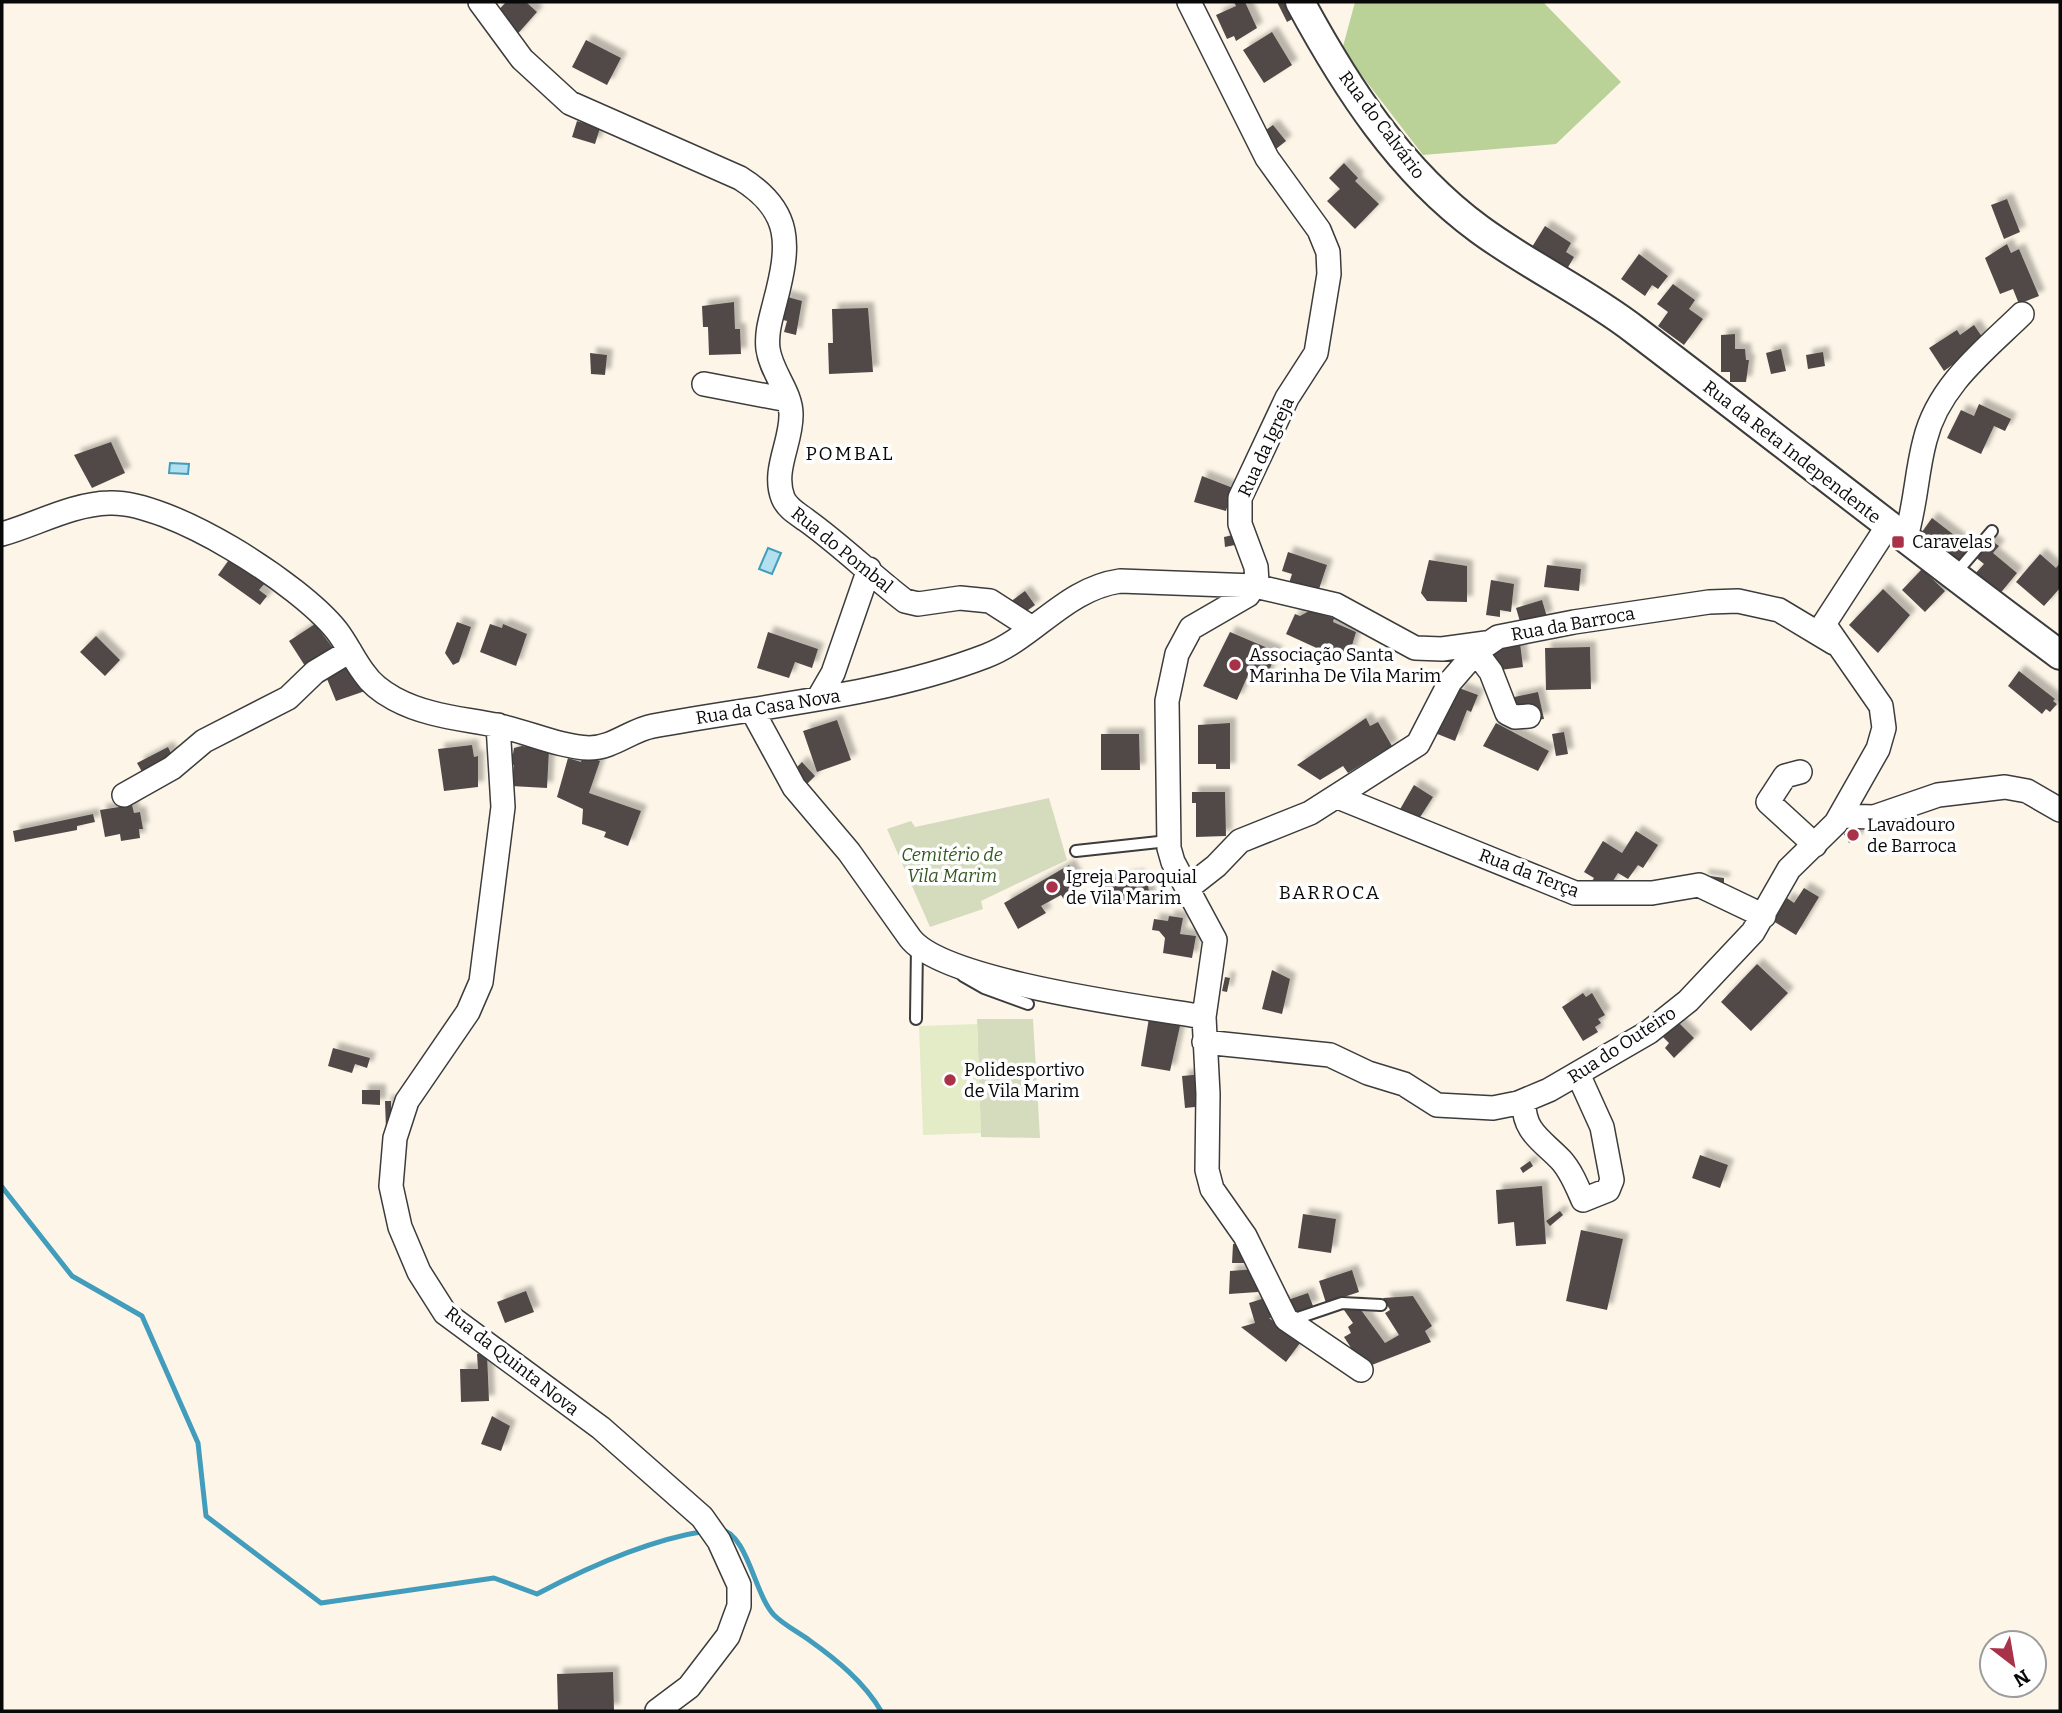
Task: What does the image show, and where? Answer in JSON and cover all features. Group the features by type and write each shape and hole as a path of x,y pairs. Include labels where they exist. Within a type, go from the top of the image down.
{"street":[{"name":"Rua do Pombal","path":"480,2 522,59 570,103 740,178 768,197 774,205 781,226 783,259 769,328 768,351 788,400 791,417 780,472 783,499 909,603 953,598 990,601 1032,628"},
{"name":"Rua da Igreja","path":"1189,2 1267,158 1319,230 1329,263 1328,289 1316,353 1287,398 1240,498 1240,524 1257,573 1255,586"},
{"name":"Rua do Calvário","path":"1300,2 1345,78 1411,167 1454,209 1519,255"},
{"name":"Rua da Reta Independente","path":"1519,255 1610,311 1896,533 2060,655"},
{"path":"1896,533 1916,501 1925,436 1936,411 1960,374 2022,314"},
{"path":"704,384 788,400"},
{"name":"Rua da Casa Nova","path":"2,534 82,507 111,503 133,506 219,540 248,558 323,617 371,682 392,697 433,714 498,725 578,746 597,747 646,727 876,689 961,665 1002,650 1032,628"},
{"name":"Rua do Outeiro","path":"1204,1042 1330,1055 1368,1073 1404,1084 1437,1105 1493,1108 1524,1101 1578,1074 1649,1032 1681,1008 1746,941 1764,916 1785,874 1840,816 1878,749 1884,718 1877,699 1825,629 1826,620 1896,533"},
{"path":"818,699 833,673 869,569"},
{"path":"1032,628 1072,598 1112,582 1255,586"},
{"path":"1255,586 1244,598 1191,628 1177,654 1167,701 1168,841 1173,862 1215,940 1204,1017 1209,1180 1216,1198 1250,1244 1287,1321 1361,1370"},
{"name":"Rua da Barroca","path":"1255,586 1336,605 1415,648 1481,648 1511,634 1574,622 1728,601 1758,604 1779,610 1836,645"},
{"path":"1188,888 1216,866 1240,841 1302,817 1338,797 1421,740 1446,688 1481,648 1507,713 1515,717 1529,716"},
{"path":"124,795 172,768 204,741 288,698 315,671 350,651"},
{"path":"752,710 790,781 849,852 917,946 943,961 1084,998 1204,1017"},
{"name":"Rua da Quinta Nova","path":"498,725 503,807 481,982 468,1012 414,1089 398,1124 391,1186 400,1227 419,1272 445,1313 601,1428 702,1517 719,1541 739,1585 739,1606 729,1636 689,1687 657,1711"},
{"path":"1800,772 1786,775 1768,802 1815,845"},
{"path":"1840,816 1874,817 1938,795 2005,787 2027,791 2060,810"},
{"name":"Rua da Terça","path":"1338,797 1574,893 1652,893 1699,885 1764,916"},
{"path":"1524,1101 1525,1119 1530,1131 1566,1166 1583,1200 1604,1192 1612,1180 1605,1138 1578,1074"}],"lane":[{"path":"1954,576 1992,531"},
{"path":"1076,851 1168,841"},
{"path":"916,1019 917,946"},
{"path":"943,961 984,988 1028,1004"},
{"path":"1287,1321 1342,1303 1381,1305"}],"green space":[{"path":"1355,2 1543,2 1621,82 1556,144 1423,155 1342,50"},
{"name":"Cemitério de Vila Marim","path":"1049,798 1067,860 981,901 983,909 930,927 887,829 911,821 915,827"},
{"path":"977,1019 1033,1019 1040,1138 981,1137"},
{"name":"Polidesportivo de Vila Marim","path":"977,1024 981,1133 923,1135 919,1026"}],"water":[{"path":"170,463 189,464 188,474 169,473"},
{"path":"768,548 781,553 772,574 759,569"}],"building":[{"path":"506,2 526,2 537,12 514,38 494,15"},
{"path":"1234,2 1245,2 1257,28 1236,41 1234,36 1227,39 1216,15 1236,6"},
{"path":"1277,2 1293,2 1300,15 1287,22"},
{"path":"1272,32 1292,65 1264,83 1243,50"},
{"path":"586,40 621,58 607,85 572,67"},
{"path":"577,121 600,128 595,144 572,137"},
{"path":"1273,125 1286,141 1276,149 1263,132"},
{"path":"1344,163 1358,178 1355,181 1379,204 1355,229 1327,201 1340,189 1329,178"},
{"path":"2007,199 2020,232 2004,239 1991,205"},
{"path":"1545,226 1571,243 1566,252 1574,257 1567,269 1532,247"},
{"path":"2007,244 2011,253 2019,249 2039,296 2019,304 2013,289 2000,294 1985,258"},
{"path":"1639,254 1668,276 1658,289 1652,285 1645,296 1621,279"},
{"path":"1673,284 1695,300 1689,309 1703,319 1684,345 1658,326 1668,312 1657,304"},
{"path":"784,296 802,301 796,335 784,332 787,321 779,319"},
{"path":"734,302 735,329 740,329 741,354 709,355 708,327 703,327 702,306"},
{"path":"868,308 873,372 829,374 828,343 833,343 832,309"},
{"path":"1974,325 1985,341 1944,371 1929,348 1957,330 1960,335"},
{"path":"1735,334 1735,349 1745,349 1746,360 1749,360 1746,382 1730,382 1730,372 1721,372 1721,335"},
{"path":"1781,349 1786,371 1771,374 1766,353"},
{"path":"1823,352 1825,366 1808,369 1806,355"},
{"path":"590,353 607,355 605,375 591,374"},
{"path":"1979,404 2011,419 2005,431 1994,426 1981,454 1947,438 1961,410 1974,416"},
{"path":"111,442 125,473 92,488 74,455"},
{"path":"1202,476 1233,488 1226,511 1194,502"},
{"path":"1932,518 1971,548 1958,565 1919,536"},
{"path":"1233,535 1235,545 1225,547 1224,537"},
{"path":"1988,538 1999,546 1993,553 2017,573 1998,596 1973,576 1984,564 1974,556"},
{"path":"1288,552 1327,565 1318,592 1289,583 1292,574 1282,571"},
{"path":"2040,554 2056,568 2060,563 2060,588 2044,606 2016,582"},
{"path":"231,557 266,582 259,590 267,596 260,605 218,575"},
{"path":"1429,560 1467,566 1467,602 1427,601 1421,593"},
{"path":"1547,565 1581,569 1579,591 1544,587"},
{"path":"1922,569 1945,591 1925,612 1902,590"},
{"path":"1491,580 1514,584 1511,612 1500,610 1500,617 1486,615"},
{"path":"1883,589 1910,615 1878,653 1849,625"},
{"path":"1025,591 1035,605 1020,616 1010,602"},
{"path":"1542,600 1547,617 1521,625 1516,608"},
{"path":"1309,611 1334,618 1333,622 1356,632 1347,662 1286,634 1295,614 1300,616"},
{"path":"457,622 471,627 459,662 453,665 445,653"},
{"path":"315,624 333,648 305,666 289,641"},
{"path":"490,624 502,628 503,624 527,634 516,666 480,652"},
{"path":"768,632 818,649 812,668 795,662 789,678 757,668"},
{"path":"1230,632 1277,652 1264,682 1248,675 1237,700 1203,686"},
{"path":"96,636 120,660 105,676 80,652"},
{"path":"1520,643 1523,667 1493,671 1490,650"},
{"path":"1590,647 1591,689 1546,690 1545,648"},
{"path":"352,665 371,689 336,701 325,674 337,666"},
{"path":"2019,671 2055,699 2053,701 2057,704 2050,712 2046,709 2042,714 2008,686"},
{"path":"1459,688 1478,695 1471,712 1467,710 1455,741 1430,731 1442,700 1453,704"},
{"path":"1538,692 1544,719 1535,720 1513,712 1510,698"},
{"path":"1366,718 1370,726 1378,722 1392,746 1348,773 1343,766 1320,780 1297,765"},
{"path":"837,720 851,760 817,772 803,731"},
{"path":"1230,723 1230,769 1216,769 1216,764 1198,764 1198,725"},
{"path":"1496,723 1549,751 1538,771 1483,746"},
{"path":"1564,732 1568,754 1556,756 1552,734"},
{"path":"1101,734 1139,734 1140,770 1101,770"},
{"path":"472,745 474,757 478,756 478,787 444,791 438,749"},
{"path":"522,746 549,750 547,788 511,786 514,765 507,764 509,753 513,754 514,748"},
{"path":"168,747 175,761 145,777 137,763"},
{"path":"583,755 600,761 589,793 641,811 628,846 604,837 606,832 582,824 583,809 557,797 568,758 581,762"},
{"path":"802,762 815,776 806,785 793,771"},
{"path":"1414,785 1433,797 1417,822 1399,811"},
{"path":"1192,792 1225,792 1226,836 1196,837 1196,803 1192,803"},
{"path":"132,805 134,813 140,812 143,829 139,829 140,838 121,841 120,834 105,837 100,810"},
{"path":"93,814 95,822 77,826 77,830 15,842 13,831"},
{"name":"Lavadouro de Barroca","path":"1856,827 1861,836 1849,843 1844,834"},
{"path":"1636,831 1658,845 1643,868 1638,865 1628,879 1618,873 1604,895 1589,886 1594,878 1584,872 1603,841 1622,853"},
{"name":"Igreja Paroquial de Vila Marim","path":"1069,865 1080,884 1071,889 1075,895 1065,901 1061,895 1041,906 1046,913 1018,929 1004,903"},
{"path":"1139,875 1140,886 1148,885 1150,900 1102,907 1098,881"},
{"path":"1703,875 1724,878 1724,883 1702,880"},
{"path":"1804,888 1819,897 1796,935 1773,921 1787,898 1794,903"},
{"path":"1169,916 1183,918 1180,934 1196,936 1192,958 1163,953 1165,938 1159,931 1152,930 1154,919 1168,921"},
{"path":"1757,964 1788,993 1751,1031 1721,1002"},
{"path":"1272,970 1290,979 1282,1014 1262,1009"},
{"path":"1225,977 1230,978 1227,992 1222,991"},
{"path":"1583,993 1586,997 1592,993 1605,1015 1598,1019 1601,1023 1595,1027 1598,1032 1583,1041 1562,1007"},
{"path":"1150,1012 1182,1017 1170,1071 1141,1066"},
{"path":"1673,1017 1694,1038 1674,1058 1665,1048 1669,1043 1658,1032"},
{"path":"333,1048 370,1058 367,1068 355,1064 352,1073 328,1066"},
{"path":"1203,1074 1204,1106 1185,1108 1182,1076"},
{"path":"362,1090 380,1090 380,1105 362,1104"},
{"path":"385,1101 391,1101 391,1129 386,1130"},
{"path":"1700,1155 1728,1165 1720,1188 1692,1178"},
{"path":"1530,1161 1533,1166 1523,1173 1520,1168"},
{"path":"1542,1186 1546,1244 1516,1246 1514,1222 1498,1224 1496,1190"},
{"path":"1560,1211 1563,1215 1550,1226 1546,1221"},
{"path":"1303,1214 1336,1219 1331,1253 1298,1248"},
{"path":"1581,1230 1623,1239 1607,1310 1566,1301"},
{"path":"1233,1244 1247,1245 1246,1263 1232,1263"},
{"path":"1256,1269 1258,1292 1229,1294 1230,1271"},
{"path":"1352,1270 1359,1292 1326,1303 1319,1281"},
{"path":"526,1291 534,1312 505,1323 497,1302"},
{"path":"1308,1293 1313,1306 1287,1315 1282,1302"},
{"path":"1413,1296 1432,1326 1425,1331 1431,1342 1364,1368 1344,1337 1351,1333 1348,1327 1353,1323 1344,1310 1356,1303 1385,1343 1399,1335 1385,1313 1390,1310 1383,1298"},
{"path":"1268,1297 1274,1317 1269,1318 1300,1343 1286,1362 1241,1327 1255,1323 1249,1303"},
{"path":"477,1354 487,1354 489,1401 461,1402 460,1369 478,1369"},
{"path":"492,1416 510,1426 501,1451 481,1444"},
{"path":"613,1672 614,1710 558,1711 557,1674"}],"waterway":[{"path":"2,1187 72,1276 142,1316 198,1443 206,1516 321,1603 494,1578 537,1594 640,1548 706,1531"},
{"path":"719,1529 729,1533 737,1541 774,1615 849,1672 867,1690 881,1711"}],"place":[{"name":"Caravelas","path":"1898,542"},
{"name":"Associação Santa Marinha De Vila Marim","path":"1235,665"},
{"name":"Lavadouro de Barroca","path":"1853,835"},
{"name":"Igreja Paroquial de Vila Marim","path":"1052,887"},
{"name":"Polidesportivo de Vila Marim","path":"950,1080"}],"district":[{"name":"POMBAL","path":"850,453"},
{"name":"BARROCA","path":"1330,892"}]}
